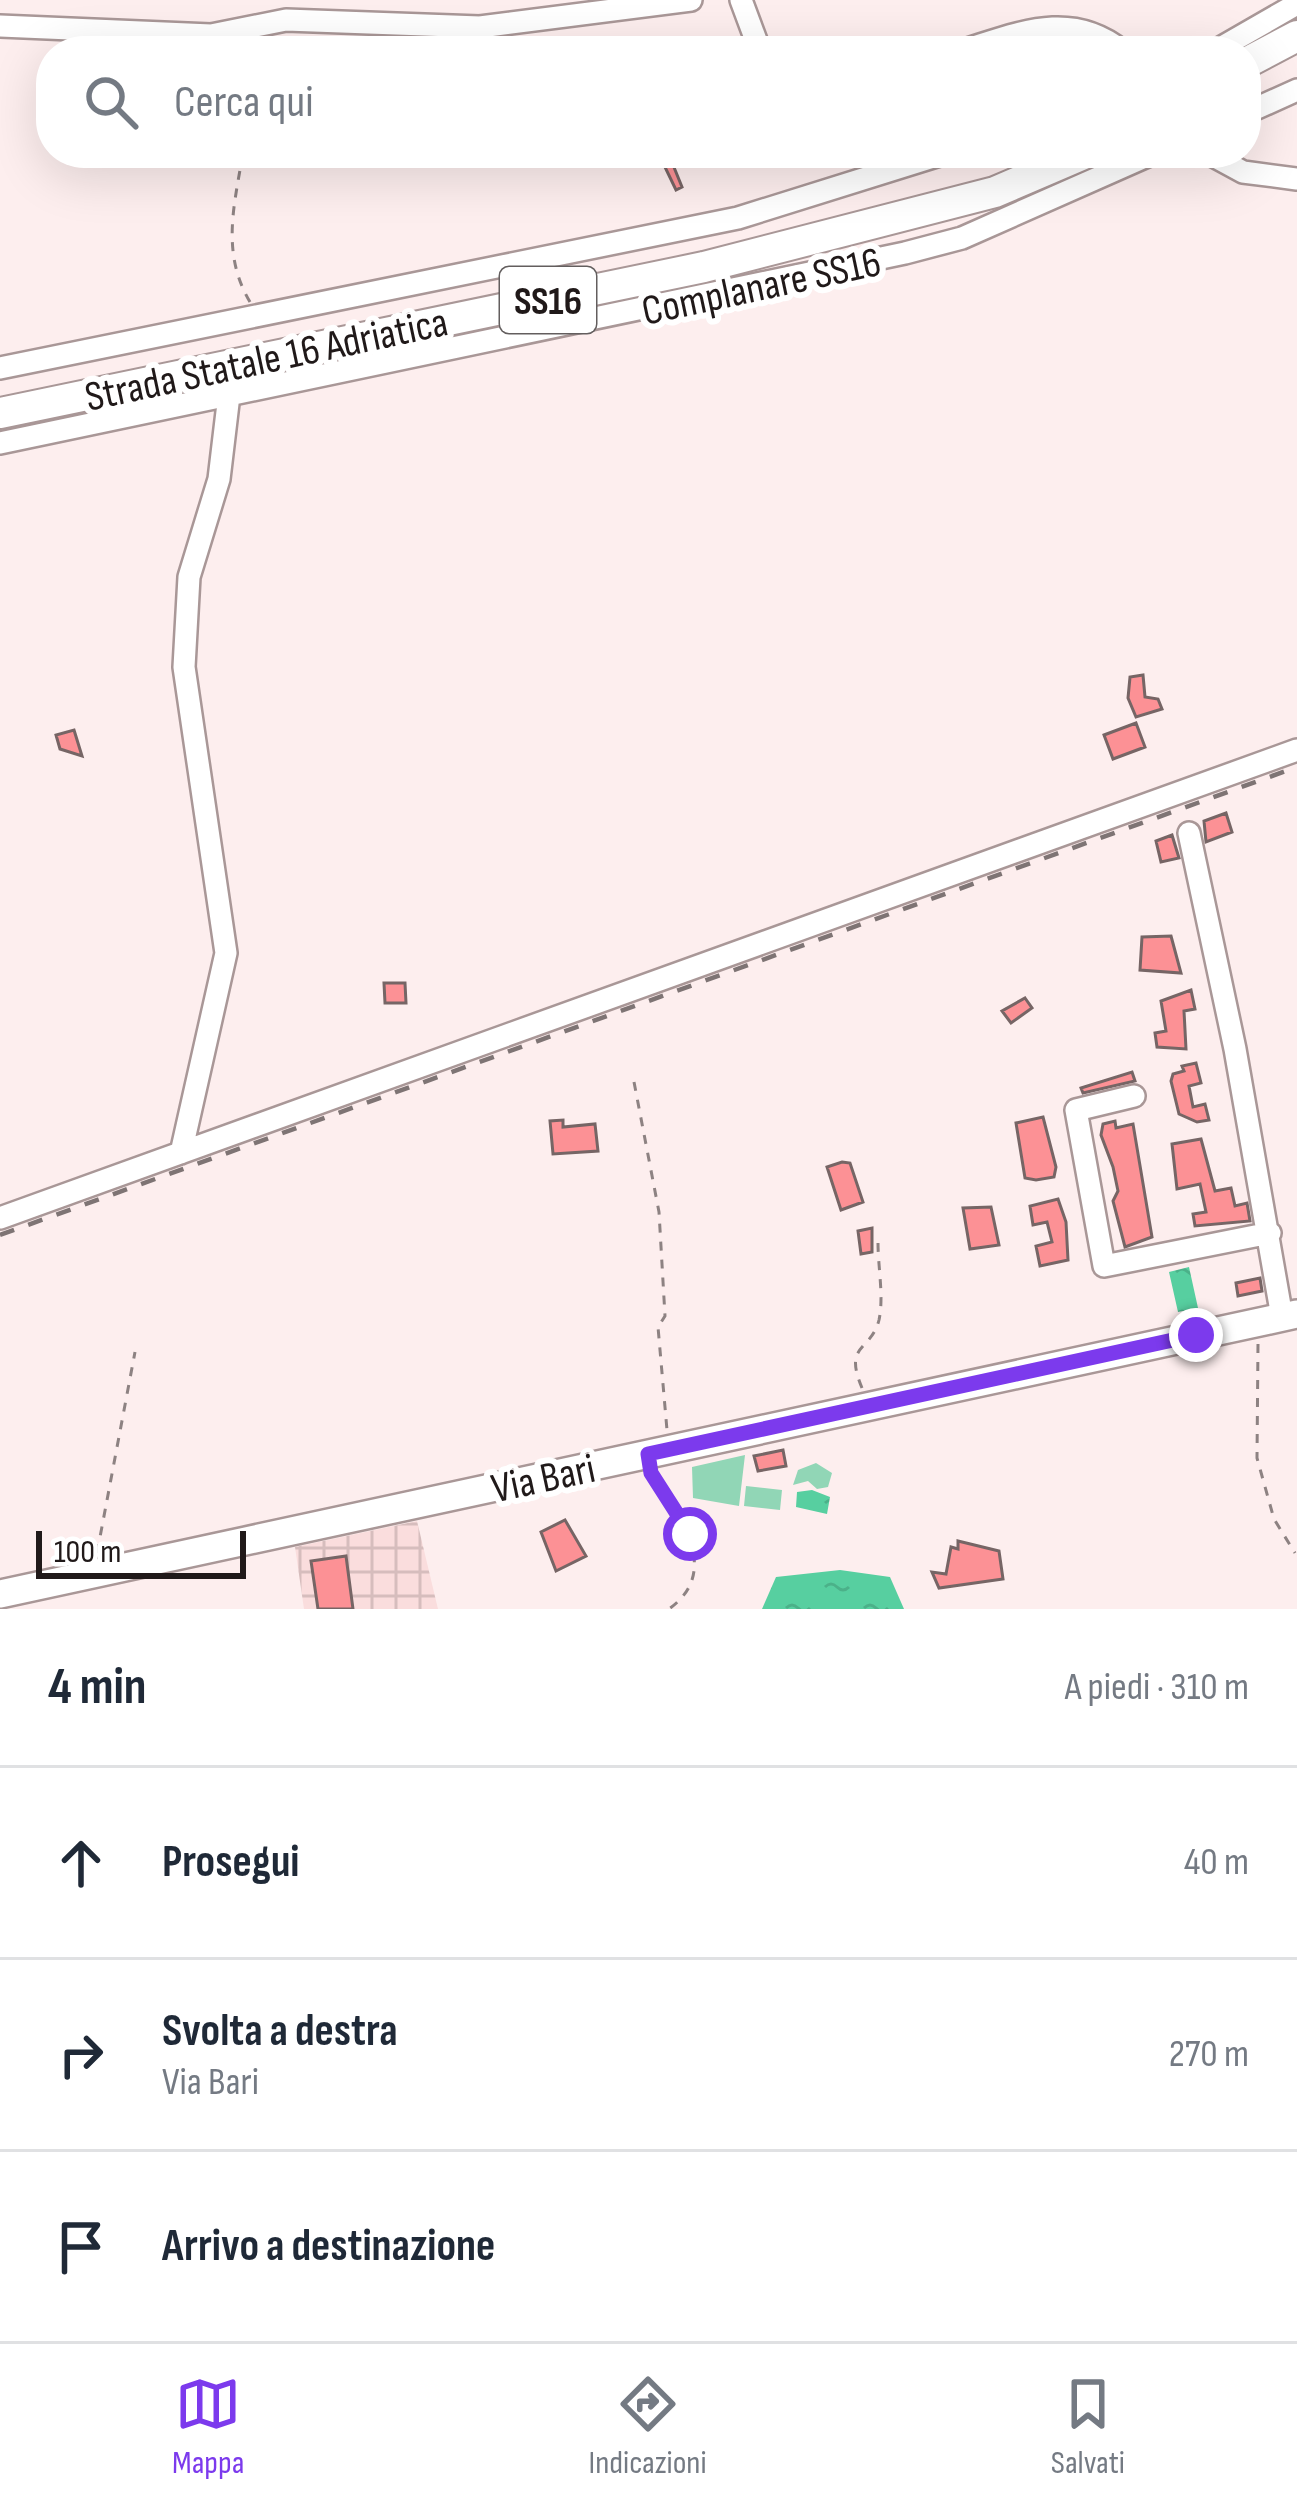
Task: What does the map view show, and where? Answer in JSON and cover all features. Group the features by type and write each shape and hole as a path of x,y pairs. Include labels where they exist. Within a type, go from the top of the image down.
{"highway":[{"path":"1261,56 1297,36"},
{"path":"1261,76 1297,58"},
{"name":"Strada Statale 16 Adriatica","path":"0,395 699,251 856,212 989,168"},
{"name":"Strada Statale 16 Adriatica","path":"0,413 849,232 995,192 1051,168"}],"main road":[{"name":"Via Bari","path":"0,1594 1290,1315"}],"street":[{"path":"0,26 192,34 286,20 480,27 692,0"},
{"path":"741,0 754,36"},
{"path":"1241,36 1297,4"},
{"path":"1008,36 1036,27 1067,26 1089,36"},
{"path":"1261,106 1297,90"},
{"path":"0,368 738,218 898,168"},
{"name":"Complanare SS16","path":"0,442 904,254 962,238 1120,168"},
{"path":"1235,168 1297,179"},
{"path":"181,1153 226,953 184,667 189,577 219,479 229,395"},
{"path":"0,1218 1297,750"},
{"path":"1190,833 1290,1315"},
{"path":"1134,1096 1076,1110 1105,1266 1270,1233"}],"path":[{"path":"241,168 230,253 238,281 257,315"},
{"path":"634,1082 659,1212 664,1316 658,1327 659,1452 651,1473 687,1526 695,1574 689,1594 669,1609"},
{"path":"869,1406 854,1364 857,1349 879,1322 878,1243"},
{"path":"1261,1338 1257,1457 1270,1490 1274,1519 1295,1553"},
{"path":"98,1573 107,1489 135,1352"}],"shaded area":[{"path":"745,1455 739,1506 693,1498 692,1467"},
{"path":"816,1463 832,1473 828,1487 817,1489 808,1481 793,1485 798,1470"},
{"path":"746,1486 782,1490 780,1510 744,1506"},
{"path":"417,1521 438,1609 304,1609 295,1547"}],"water":[{"path":"1189,1267 1198,1308 1178,1312 1169,1272"},
{"path":"812,1490 830,1497 827,1514 796,1507 797,1492"},
{"path":"840,1570 890,1577 904,1609 762,1609 776,1577"}],"building":[{"path":"665,168 674,168 682,187 676,190"},
{"path":"1143,675 1145,697 1158,699 1162,709 1136,717 1128,698 1130,677"},
{"path":"1136,723 1145,747 1113,759 1104,735"},
{"path":"74,730 82,756 60,749 56,735"},
{"path":"1226,813 1232,832 1206,842 1204,821"},
{"path":"1172,835 1179,858 1161,862 1156,841"},
{"path":"1171,936 1181,973 1140,970 1142,937"},
{"path":"384,983 405,983 406,1003 385,1003"},
{"path":"1191,990 1195,1009 1184,1011 1186,1049 1157,1047 1155,1033 1166,1031 1161,1001"},
{"path":"1025,998 1032,1008 1011,1023 1002,1011"},
{"path":"1196,1063 1201,1083 1189,1086 1193,1107 1205,1104 1209,1120 1197,1122 1179,1114 1171,1081 1173,1074 1184,1071 1182,1066"},
{"path":"1132,1072 1135,1081 1083,1093 1081,1088"},
{"path":"1043,1117 1056,1167 1054,1177 1025,1178 1016,1123"},
{"path":"563,1120 563,1127 595,1124 598,1151 553,1154 550,1121"},
{"path":"1115,1121 1116,1128 1133,1124 1152,1237 1125,1247 1113,1201 1118,1191 1113,1167 1101,1135 1103,1124"},
{"path":"1201,1139 1215,1191 1231,1188 1235,1206 1247,1203 1250,1221 1195,1226 1193,1214 1206,1212 1200,1184 1177,1189 1172,1144"},
{"path":"850,1163 863,1202 841,1210 827,1167"},
{"path":"1058,1199 1066,1222 1068,1260 1040,1266 1036,1246 1052,1242 1047,1222 1033,1225 1030,1206"},
{"path":"991,1207 999,1245 970,1249 963,1208"},
{"path":"872,1228 872,1252 861,1254 858,1231"},
{"path":"1260,1278 1262,1291 1238,1296 1236,1283"},
{"path":"783,1450 786,1466 758,1471 754,1456"},
{"path":"565,1520 586,1556 556,1571 541,1532"},
{"path":"958,1541 999,1551 1003,1579 939,1588 932,1572 946,1574 951,1547 958,1549"},
{"path":"346,1556 353,1609 318,1609 311,1561"}],"railway":[{"path":"0,1235 1297,767"}],"route":[{"path":"690,1534 651,1473 648,1454 1196,1335"}]}
